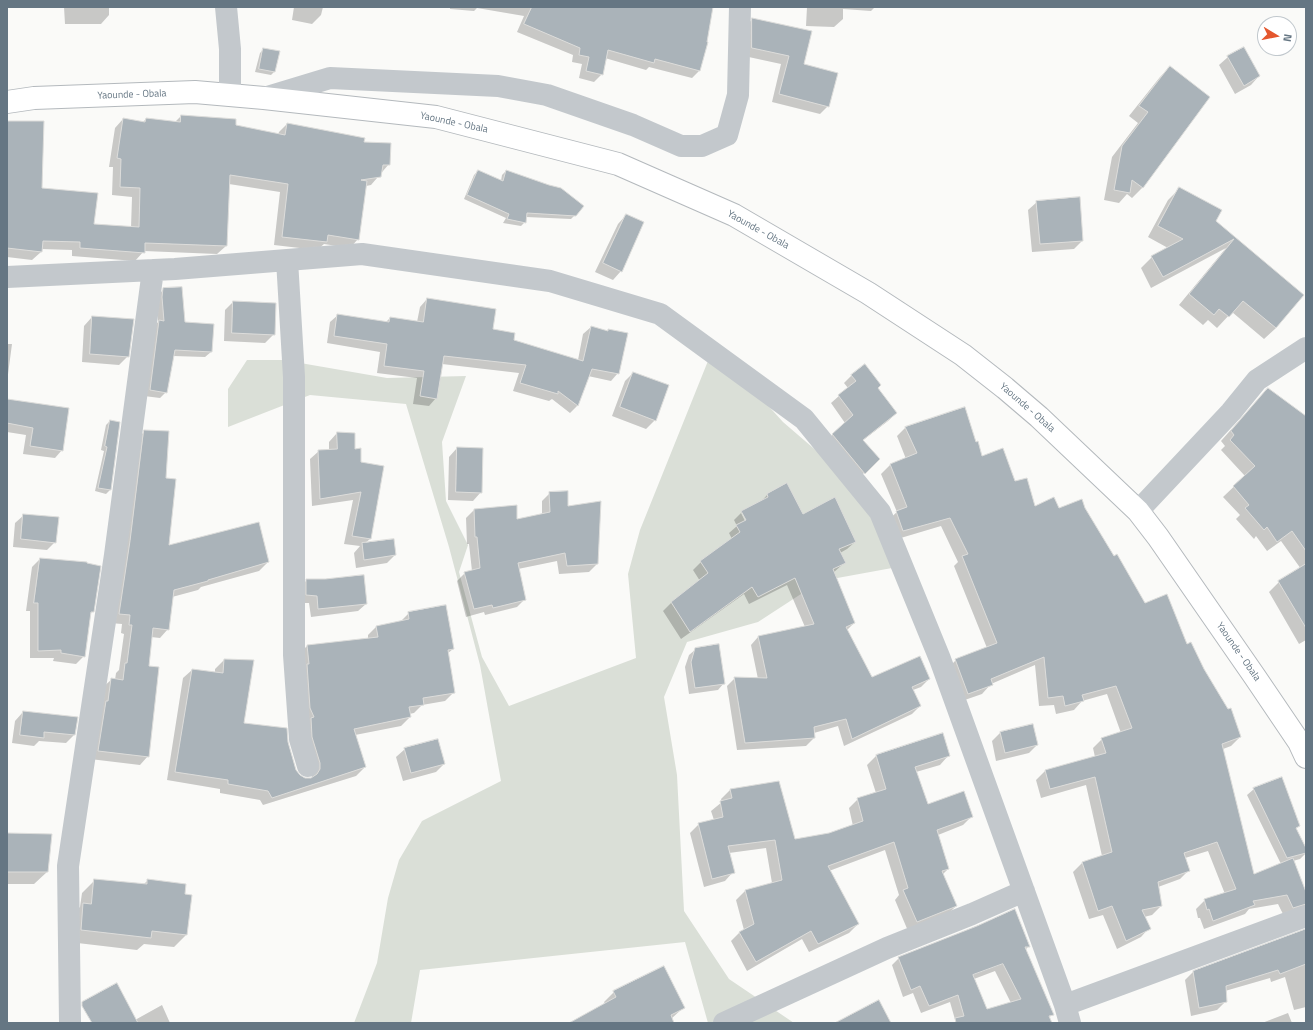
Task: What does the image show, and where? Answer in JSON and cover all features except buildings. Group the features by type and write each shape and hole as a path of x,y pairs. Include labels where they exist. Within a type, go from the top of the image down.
{"highway":[{"name":"Yaounde - Obala","path":"7,102 34,98 195,92 436,117 618,164 734,215 868,292 963,354 1039,417 1138,511 1158,537 1255,677 1299,742 1306,757"}],"street":[{"path":"226,7 230,49 230,95"},
{"path":"264,98 330,78 498,86 546,95 633,125 682,146 702,146 727,135 738,95 740,7"},
{"path":"7,276 153,270 362,254 550,281 660,314 804,419 880,512 940,659 1068,1014 1306,916"},
{"path":"288,260 294,377 294,655 300,739 308,766"},
{"path":"70,1023 68,866 114,563 153,270"},
{"path":"1138,511 1231,412 1257,380 1306,348"},
{"path":"724,1023 887,948 972,914 1024,891"}],"shaded area":[{"path":"714,346 783,422 869,496 903,566 821,581 758,622 687,642 664,697 677,775 684,911 729,979 794,1023 708,1023 685,942 420,970 411,1023 354,1023 377,963 388,898 399,860 422,821 501,781 480,665 449,547 406,404 310,395 228,427 228,389 247,360 283,360 387,378 466,376 442,442 446,501 468,545 459,572 482,657 509,706 636,658 628,574 640,530"}]}
